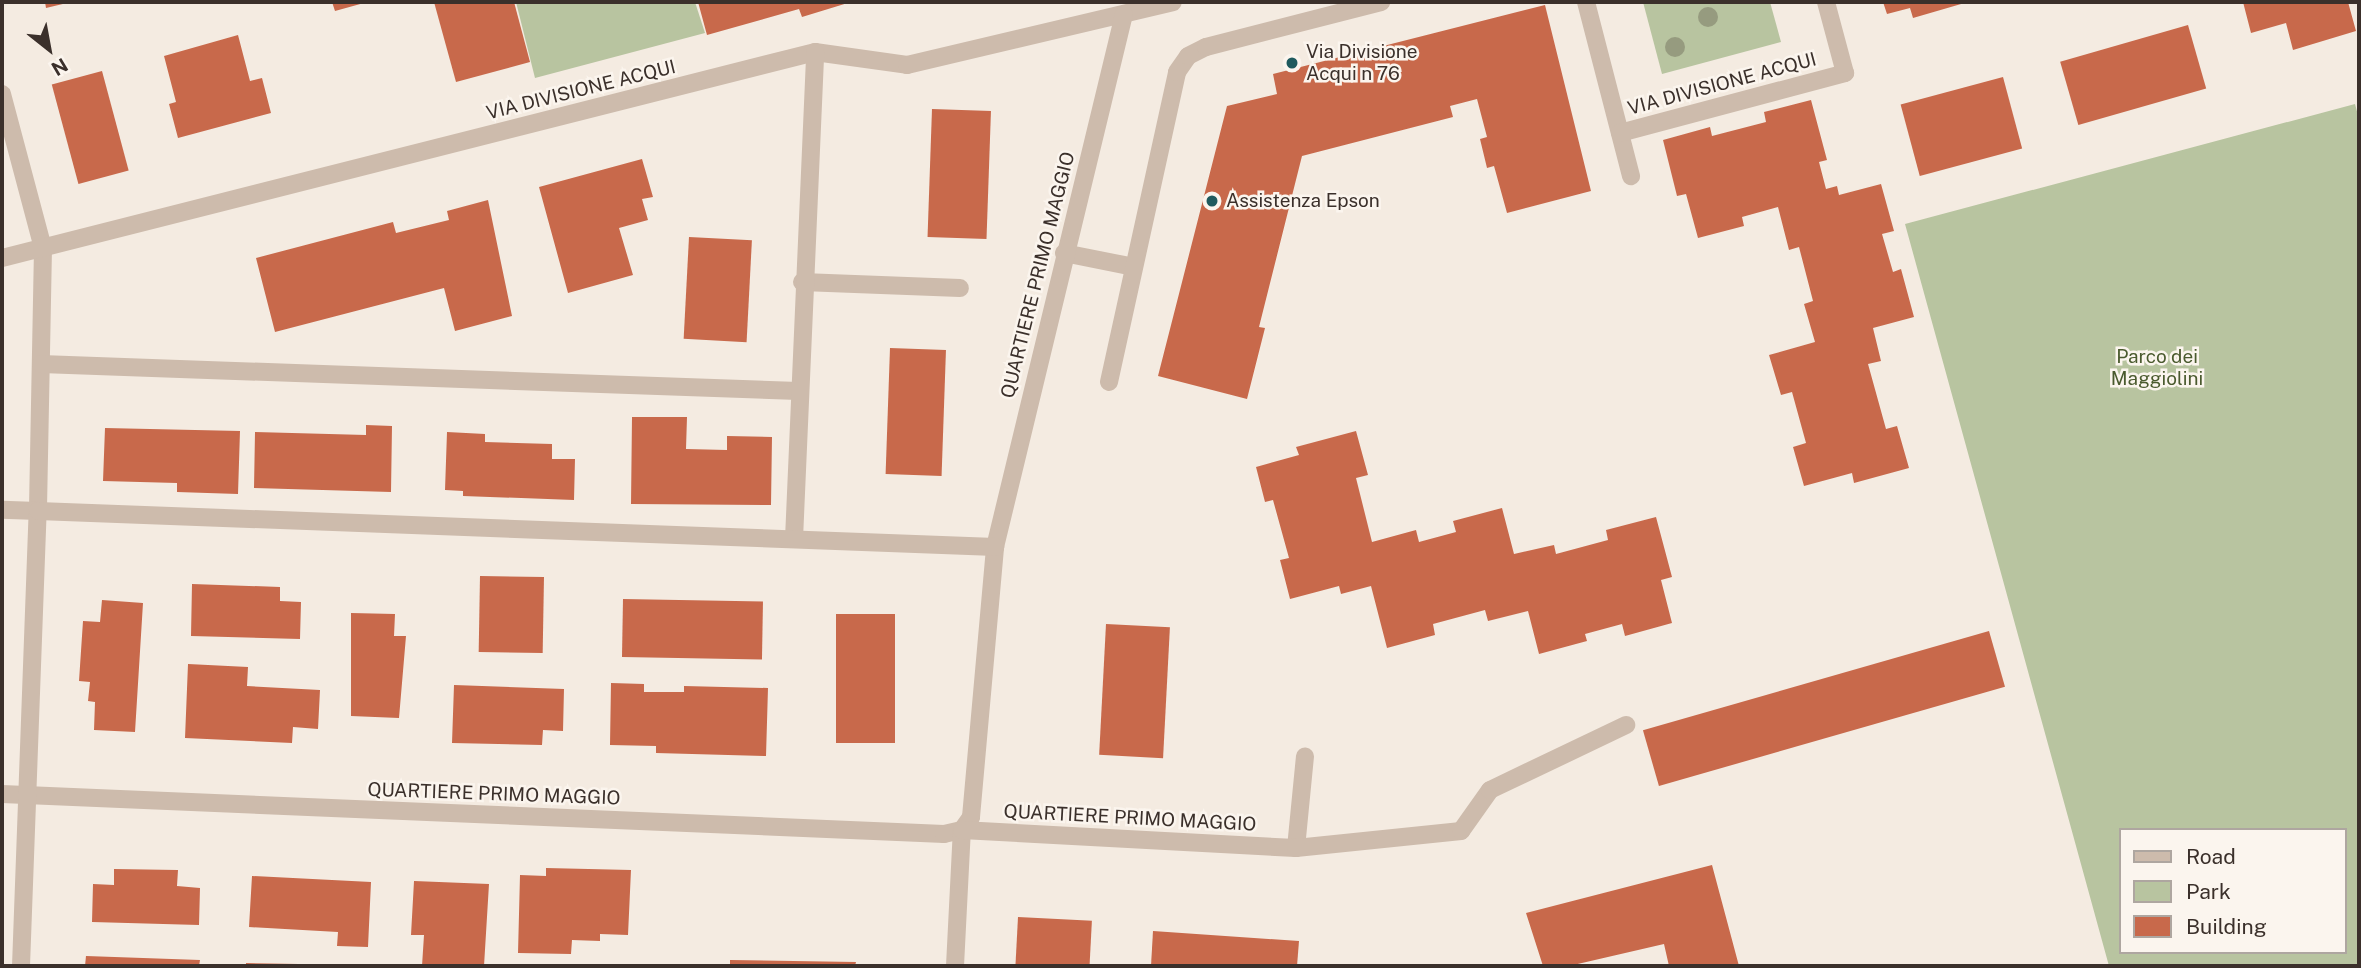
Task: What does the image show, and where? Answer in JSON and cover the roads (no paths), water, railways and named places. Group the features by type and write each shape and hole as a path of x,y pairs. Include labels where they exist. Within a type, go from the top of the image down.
{"street":[{"name":"VIA DIVISIONE ACQUI","path":"2,258 815,52 907,65 1173,2"},
{"path":"1109,382 1177,72 1188,56 1206,47 1316,10 1381,2"},
{"name":"VIA DIVISIONE ACQUI","path":"1586,2 1631,176"},
{"name":"VIA DIVISIONE ACQUI","path":"1620,133 1845,73 1826,2"},
{"name":"QUARTIERE PRIMO MAGGIO","path":"955,966 962,830 971,817 995,547 1124,14"},
{"path":"794,539 802,282 815,52"},
{"path":"2,94 43,248 38,511 25,795 21,966"},
{"path":"1064,253 1134,267"},
{"path":"802,282 960,288"},
{"path":"41,364 799,391"},
{"path":"2,510 995,547"},
{"name":"QUARTIERE PRIMO MAGGIO","path":"2,794 944,834 962,830 1296,848 1461,831 1490,790 1626,725"},
{"path":"1296,848 1305,756"}],"place":[{"name":"Via Divisione Acqui n 76","path":"1292,63"},
{"name":"Assistenza Epson","path":"1212,201"}],"park label":[{"name":"Parco dei Maggiolini","path":"2157,368"}]}
